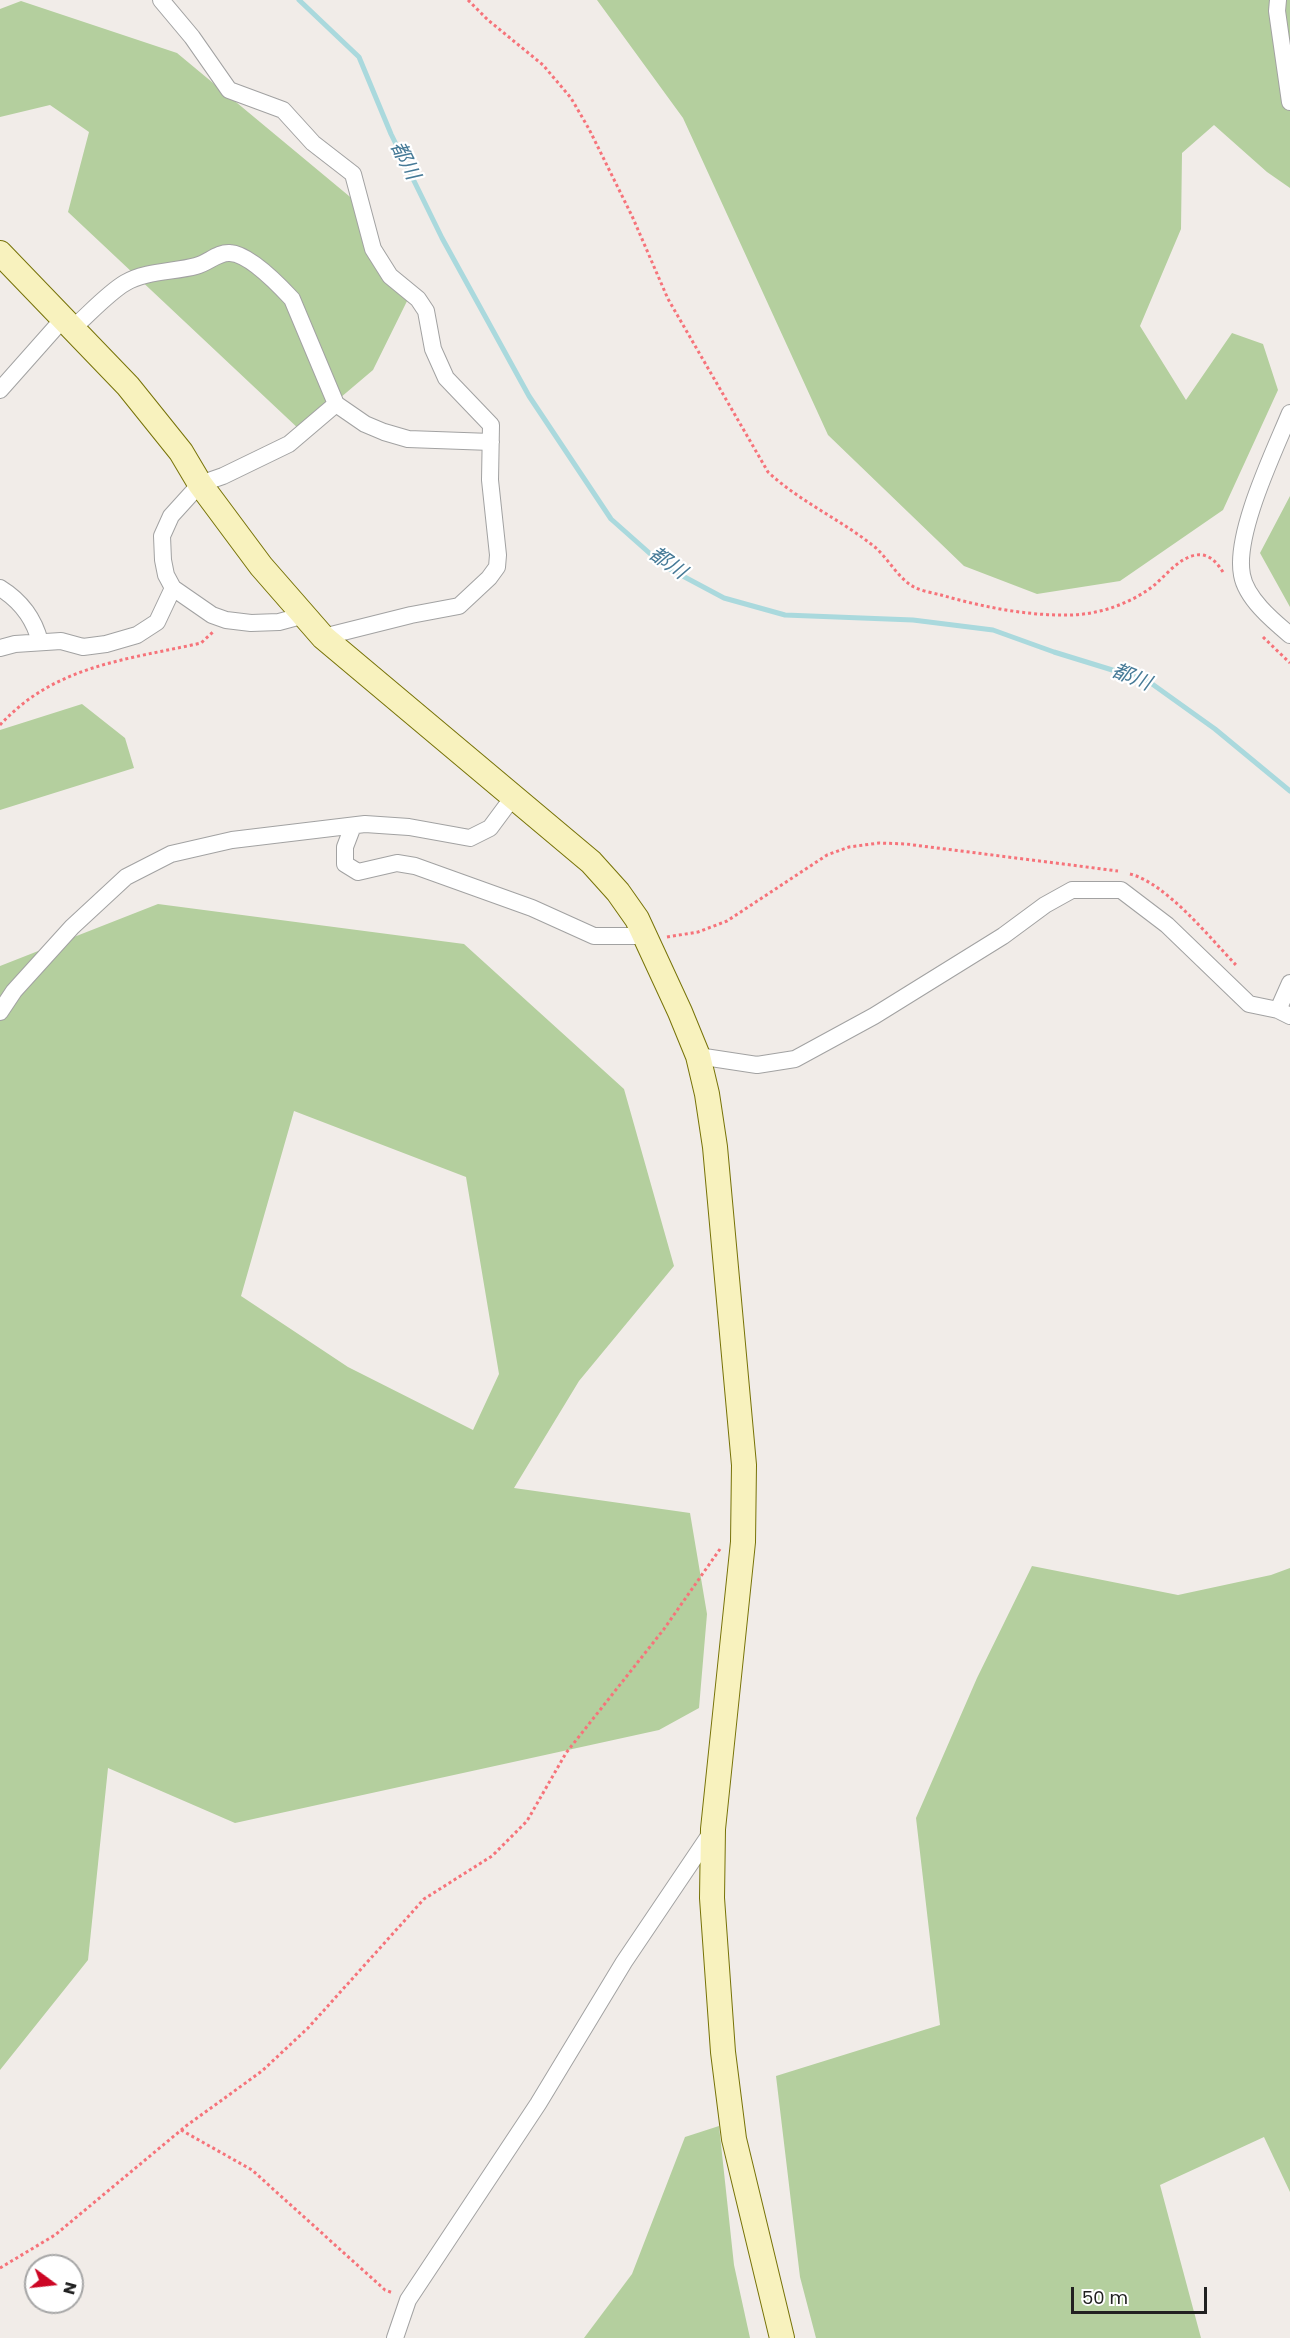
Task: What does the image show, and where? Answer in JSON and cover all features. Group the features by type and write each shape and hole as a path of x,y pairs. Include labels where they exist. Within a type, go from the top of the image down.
{"street":[{"path":"161,0 192,38 229,90 283,110 313,143 353,174 373,249 390,276 418,299 426,311 433,349 446,378 491,425 490,480 498,555 497,567 489,578 459,606 411,615 323,637"},
{"path":"1278,0 1277,10 1290,102"},
{"path":"0,253 141,402 182,452 200,484 261,566 323,637 591,862 618,892 637,919 698,1056 707,1094 715,1147 744,1465 743,1542 714,1829 712,1898 716,1968 723,2052 733,2128 782,2338"},
{"path":"0,390 68,323 125,283 198,266 219,255 230,253 244,257 279,285 292,299 336,404 365,424 408,439 491,442"},
{"path":"305,615 279,622 251,623 226,620 212,615 173,588 166,575 162,536 171,516 200,484 223,476 289,444 336,404"},
{"path":"1290,413 1254,500 1241,550 1242,575 1249,592 1274,622 1290,635"},
{"path":"0,588 20,602 36,626 40,642"},
{"path":"0,648 15,644 61,641 83,647 105,644 137,635 157,622 173,588"},
{"path":"0,1011 14,991 72,927 126,877 171,854 222,843 365,824 409,827 470,837 490,828 513,797"},
{"path":"353,826 345,847 345,864 358,872 397,863 415,866 532,908 594,936 645,936"},
{"path":"698,1056 757,1065 795,1059 874,1016 1003,936 1045,905 1072,890 1121,890 1167,925 1249,1004 1284,1013 1290,983"},
{"path":"395,2338 408,2300 538,2104 624,1962 714,1829"}],"path":[{"path":"468,0 495,27 543,65 571,98 632,216 668,299 768,472 782,485 876,548 914,587 978,606 1072,615 1097,612 1123,604 1152,587 1190,556 1199,554 1211,558 1226,576"},
{"path":"0,725 11,713 56,681 90,668 201,643 226,620"},
{"path":"1259,633 1290,663"},
{"path":"645,936 661,937 698,932 727,921 827,855 849,847 879,843 906,844 1099,867 1134,875 1161,891 1180,907 1243,972"},
{"path":"0,2268 55,2235 182,2130 262,2071 308,2028 424,1899 492,1856 527,1821 566,1753 664,1629 721,1547"},
{"path":"182,2130 252,2170 386,2290 408,2300"}],"green space":[{"path":"597,0 1290,0 1290,188 1267,172 1214,125 1182,153 1181,229 1140,326 1186,400 1232,333 1263,344 1278,390 1223,510 1120,581 1037,594 964,566 828,435 683,118"},
{"path":"21,1 177,53 355,201 410,295 373,370 301,431 68,212 89,132 50,105 0,117 0,9"},
{"path":"1290,496 1290,607 1260,553"},
{"path":"82,704 125,738 134,768 0,810 0,730"},
{"path":"158,904 464,944 624,1089 674,1266 579,1381 514,1488 690,1513 707,1614 699,1708 659,1730 235,1823 108,1768 88,1960 0,2070 0,966","holes":["294,1111 466,1177 499,1374 473,1430 348,1367 241,1296"]},
{"path":"1032,1566 1178,1595 1271,1575 1290,1568 1290,2192 1264,2137 1160,2185 1201,2338 816,2338 800,2277 776,2076 940,2025 916,1818 977,1678"},
{"path":"719,2126 734,2265 750,2338 584,2338 632,2274 685,2137"}],"waterway":[{"name":"都川","path":"299,0 359,57 391,134 442,238 529,396 611,519 664,566 724,598 785,615 913,620 993,630 1054,652 1148,681 1215,729 1290,791"}]}
